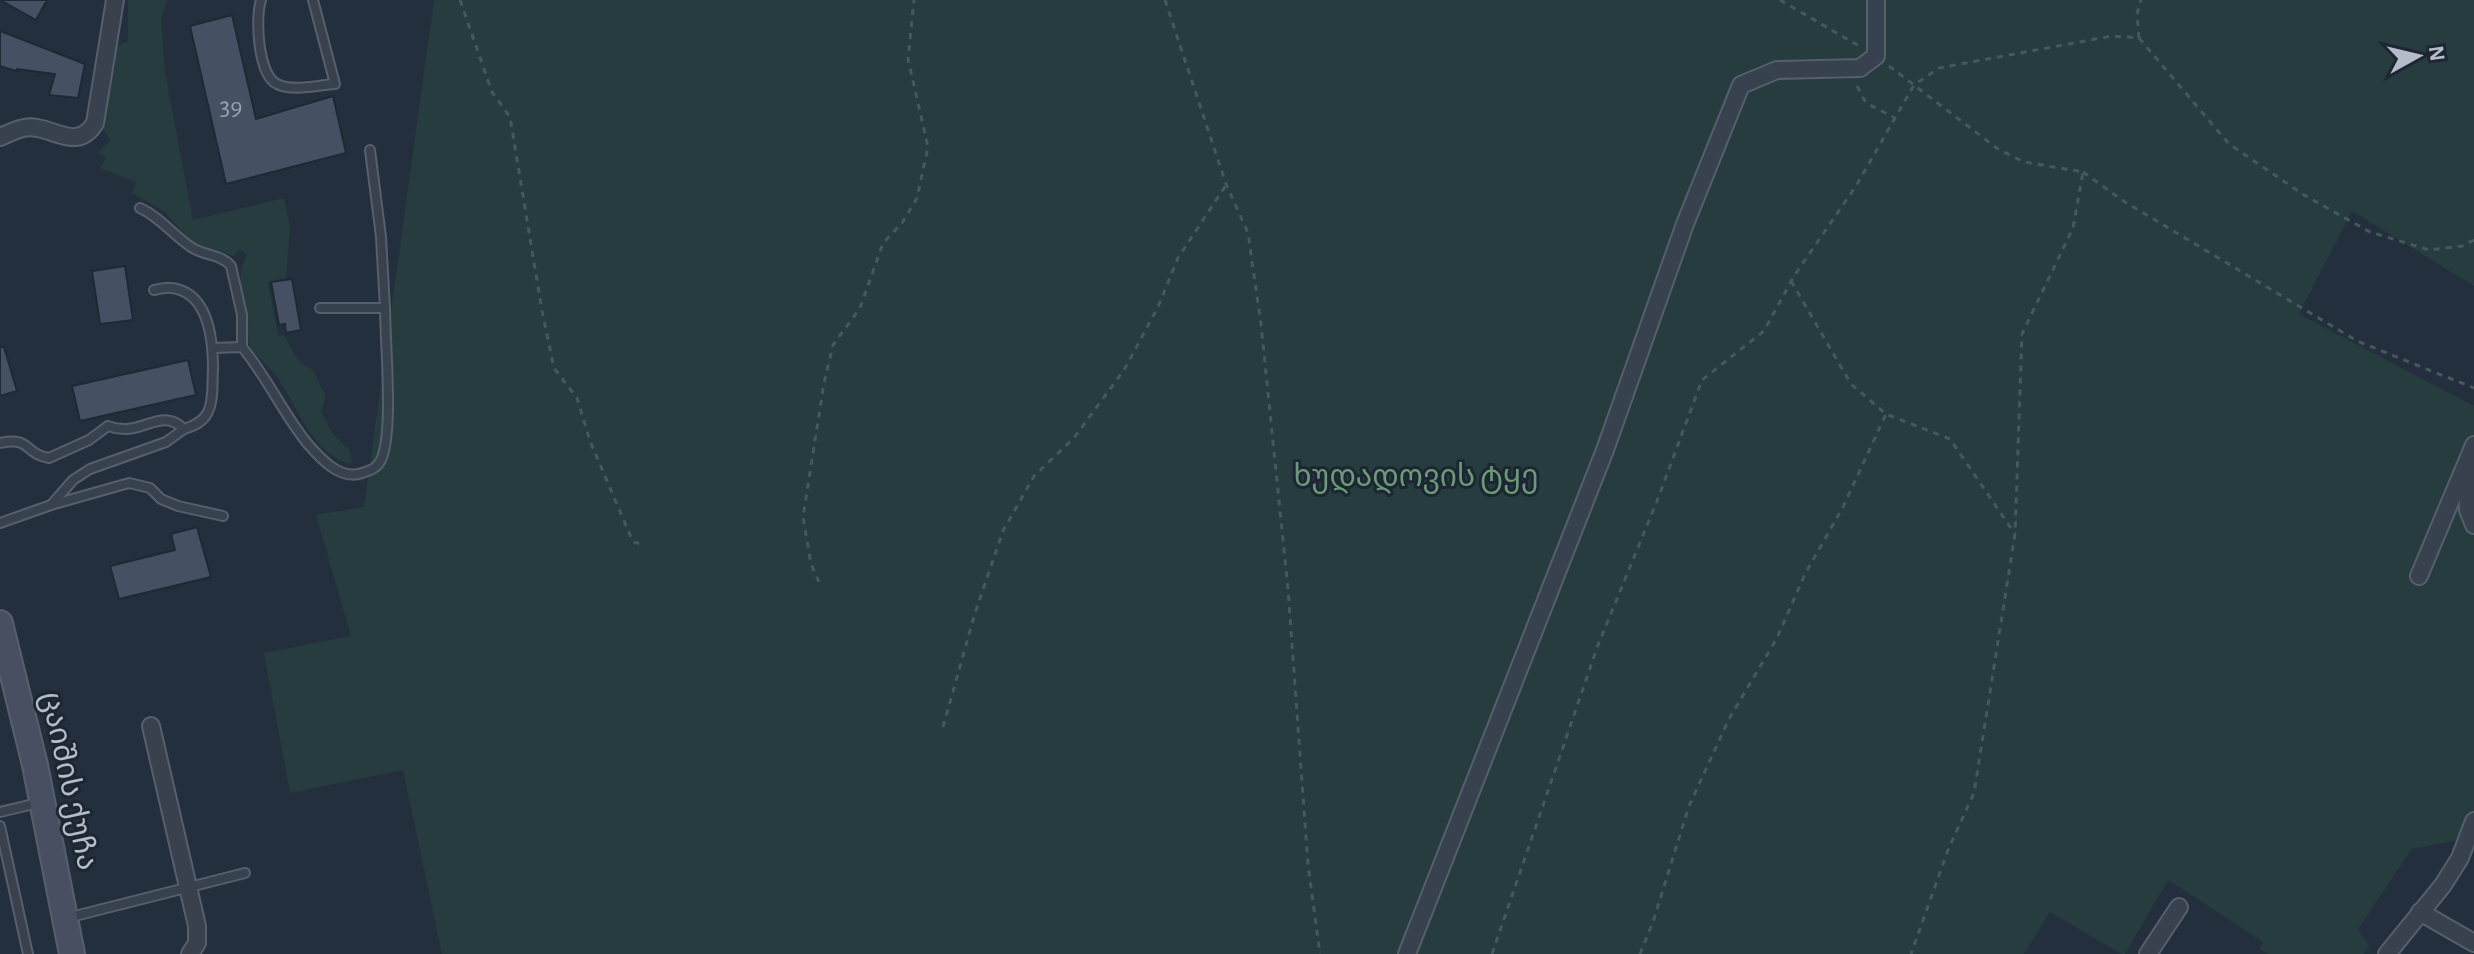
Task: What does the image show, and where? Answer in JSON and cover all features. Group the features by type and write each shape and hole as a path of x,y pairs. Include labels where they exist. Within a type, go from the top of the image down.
{"street":[{"path":"0,137 21,128 38,128 64,136 79,137 89,133 95,123 115,0"},
{"path":"1407,954 1605,450 1685,224 1741,85 1777,70 1860,68 1876,56 1876,0"},
{"path":"2419,576 2474,445"},
{"path":"2467,463 2468,510 2474,525"},
{"name":"ცაიშის ქუჩა","path":"0,623 42,802 72,954"},
{"path":"151,726 197,926 197,943 190,954"},
{"path":"2387,954 2452,872 2474,821"},
{"path":"2148,954 2179,907"},
{"path":"2420,912 2474,943"}],"lane":[{"path":"261,0 257,11 259,47 270,79 279,86 291,88 335,84 313,0"},
{"path":"140,208 150,212 189,246 226,260 231,266 242,315 242,347 306,441 325,462 355,476 375,469 382,458 388,433 381,237 370,150"},
{"path":"51,505 73,480 90,469 166,442 197,424 207,414 212,398 213,348 210,328 200,306 190,295 173,288 154,290"},
{"path":"320,308 385,308"},
{"path":"213,348 242,347"},
{"path":"0,443 15,440 49,458 89,440 108,426 120,431 134,430 161,419 176,421 184,429"},
{"path":"0,523 129,483 150,488 161,499 178,506 223,516"},
{"path":"0,812 42,802"},
{"path":"0,826 28,954"},
{"path":"65,918 245,873"}],"path":[{"path":"460,0 492,92 510,117 554,368 577,398 590,441 633,542 645,545"},
{"path":"819,582 811,564 803,517 833,345 860,308 883,243 902,223 917,198 928,147 908,59 914,0"},
{"path":"1165,0 1226,184 1248,233 1261,324 1288,589 1308,865 1320,954"},
{"path":"1780,0 1876,56 1998,149 2024,162 2083,172 2125,202 2357,341 2474,388"},
{"path":"2141,0 2137,14 2139,38 2229,144 2304,195 2370,232 2429,250 2462,246 2474,240"},
{"path":"1492,954 1598,645 1702,380 1764,331 1791,281 1856,186 1914,85 1939,68 2112,36 2139,38"},
{"path":"1860,68 1855,81 1866,103 1895,118"},
{"path":"1911,954 1948,850 1974,793 2015,534 2022,334 2073,228 2083,172"},
{"path":"943,727 975,613 1003,531 1034,476 1074,438 1124,370 1158,307 1178,258 1226,184"},
{"path":"1791,281 1851,384 1886,414 1950,439 2015,534"},
{"path":"1640,954 1689,806 1729,719 1777,638 1805,574 1843,507 1886,414"}],"green space":[{"path":"128,0 167,0 161,19 165,72 193,220 284,198 290,227 286,278 268,282 278,335 285,336 303,365 313,370 326,397 321,411 332,433 350,451 352,464 327,452 317,441 278,378 250,345 241,279 247,255 240,249 233,256 198,246 165,212 132,193 136,182 101,168 106,157 98,153 111,140 102,121 103,100 117,46 128,41"},
{"name":"ხუდადოვის ტყე","path":"434,0 2474,0 2474,286 2352,211 2299,314 2474,406 2474,837 2412,849 2358,929 2369,946 2364,954 2268,954 2259,949 2263,942 2168,880 2125,954 2050,912 2024,954 442,954 403,770 290,793 264,653 351,636 316,515 364,507"}],"building":[{"path":"0,0 47,0 36,20"},
{"path":"232,15 256,119 333,96 346,153 226,184 190,26"},
{"path":"0,31 85,64 78,98 49,95 55,74 16,71 0,66"},
{"path":"125,266 133,320 100,324 92,271"},
{"path":"292,279 301,330 286,333 285,324 279,325 271,282"},
{"path":"0,347 4,347 17,391 0,396"},
{"path":"188,360 196,395 80,421 72,386"},
{"path":"197,527 211,577 119,599 110,566 175,550 171,534"}]}
